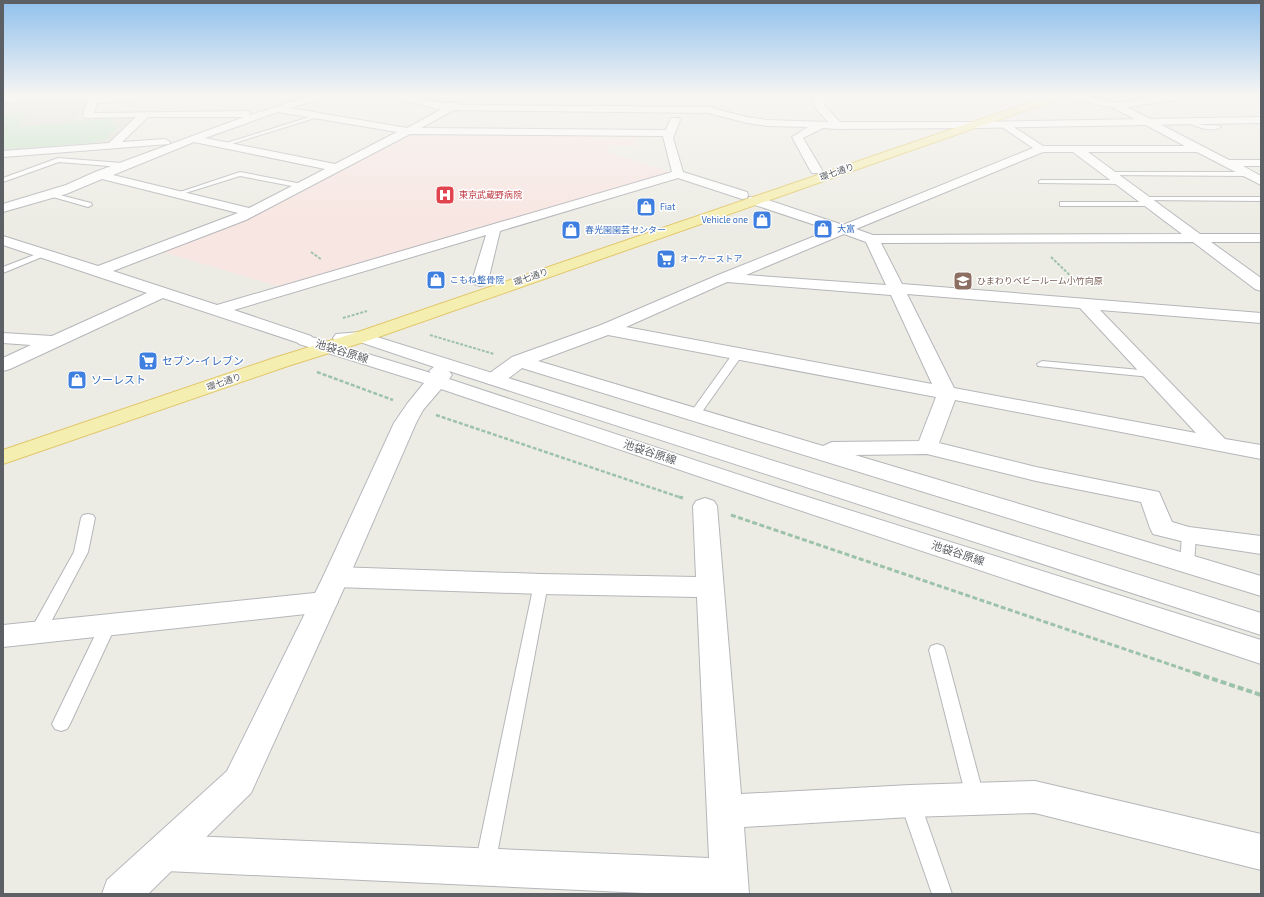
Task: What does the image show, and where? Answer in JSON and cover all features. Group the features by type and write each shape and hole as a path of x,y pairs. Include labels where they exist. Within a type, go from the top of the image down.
{"main road":[{"name":"環七通り","path":"644,226 917,138"},
{"name":"環七通り","path":"3,457 361,337 937,138"},
{"name":"環七通り","path":"3,440 487,278"}],"street":[{"path":"113,145 120,138"},
{"path":"3,208 70,188 122,165 195,138"},
{"path":"98,271 250,212 395,138"},
{"path":"668,138 678,174"},
{"path":"797,138 816,170"},
{"path":"1025,138 1041,149"},
{"path":"1178,138 1261,182"},
{"path":"3,154 192,139 338,168"},
{"path":"494,379 519,361 607,329 724,278 1041,149 1200,149"},
{"path":"1076,149 1261,286"},
{"path":"1226,163 1261,162"},
{"path":"217,310 678,174 742,194"},
{"path":"99,175 250,212"},
{"path":"754,200 872,240 1261,238"},
{"path":"487,278 494,232 489,229"},
{"path":"3,240 305,340"},
{"path":"872,240 947,394 927,447"},
{"path":"724,278 1261,318"},
{"path":"3,365 162,292"},
{"path":"1092,306 1261,325"},
{"path":"1092,306 1151,374 1218,444"},
{"path":"607,329 1261,452"},
{"name":"池袋谷原線","path":"305,340 361,337 434,370 773,493 1261,652"},
{"path":"3,338 54,342"},
{"name":"池袋谷原線","path":"305,340 328,347 434,370 494,379 1261,624"},
{"path":"519,361 1261,586"},
{"path":"121,894 240,782 405,423 434,370"},
{"path":"812,450 927,447 1036,474 1151,497 1162,528 1189,535 1261,545"},
{"path":"166,853 484,866 729,886 704,506"},
{"path":"3,636 108,625 330,589 541,584 710,587"},
{"path":"725,812 910,801 1035,797 1261,852"}],"lane":[{"path":"223,145 246,138"},
{"path":"3,180 58,160 122,165"},
{"path":"177,194 240,174 302,186"},
{"path":"1109,174 1246,174"},
{"path":"1041,182 1120,182"},
{"path":"48,194 88,205"},
{"path":"1063,204 1261,199"},
{"path":"3,270 45,254"},
{"path":"695,414 738,354"},
{"path":"1042,364 1151,374"},
{"path":"37,633 81,552 88,518"},
{"path":"1187,564 1189,535"},
{"path":"484,866 541,584"},
{"path":"61,724 108,625"},
{"path":"937,650 975,799"},
{"path":"910,801 942,894"}],"path":[{"path":"1032,239 1092,306"},
{"path":"429,334 519,361"},
{"path":"309,371 316,371 414,408 1261,695"}],"shaded area":[{"path":"3,138 113,138 102,145 3,153"},
{"name":"東京武蔵野病院","path":"401,138 636,138 636,146 609,146 608,152 672,173 284,288 160,251"}],"green space":[{"path":"3,138 106,138 91,143 3,149"}],"place":[{"name":"東京武蔵野病院","path":"445,195"},
{"name":"Fiat","path":"646,207"},
{"name":"Vehicle one","path":"762,220"},
{"name":"大富","path":"823,229"},
{"name":"春光園園芸センター","path":"571,230"},
{"name":"オーケーストア","path":"666,259"},
{"name":"こもね整骨院","path":"436,280"},
{"name":"ひまわりベビールーム小竹向原","path":"963,281"},
{"name":"セブン-イレブン","path":"148,361"},
{"name":"ソーレスト","path":"77,380"}]}
